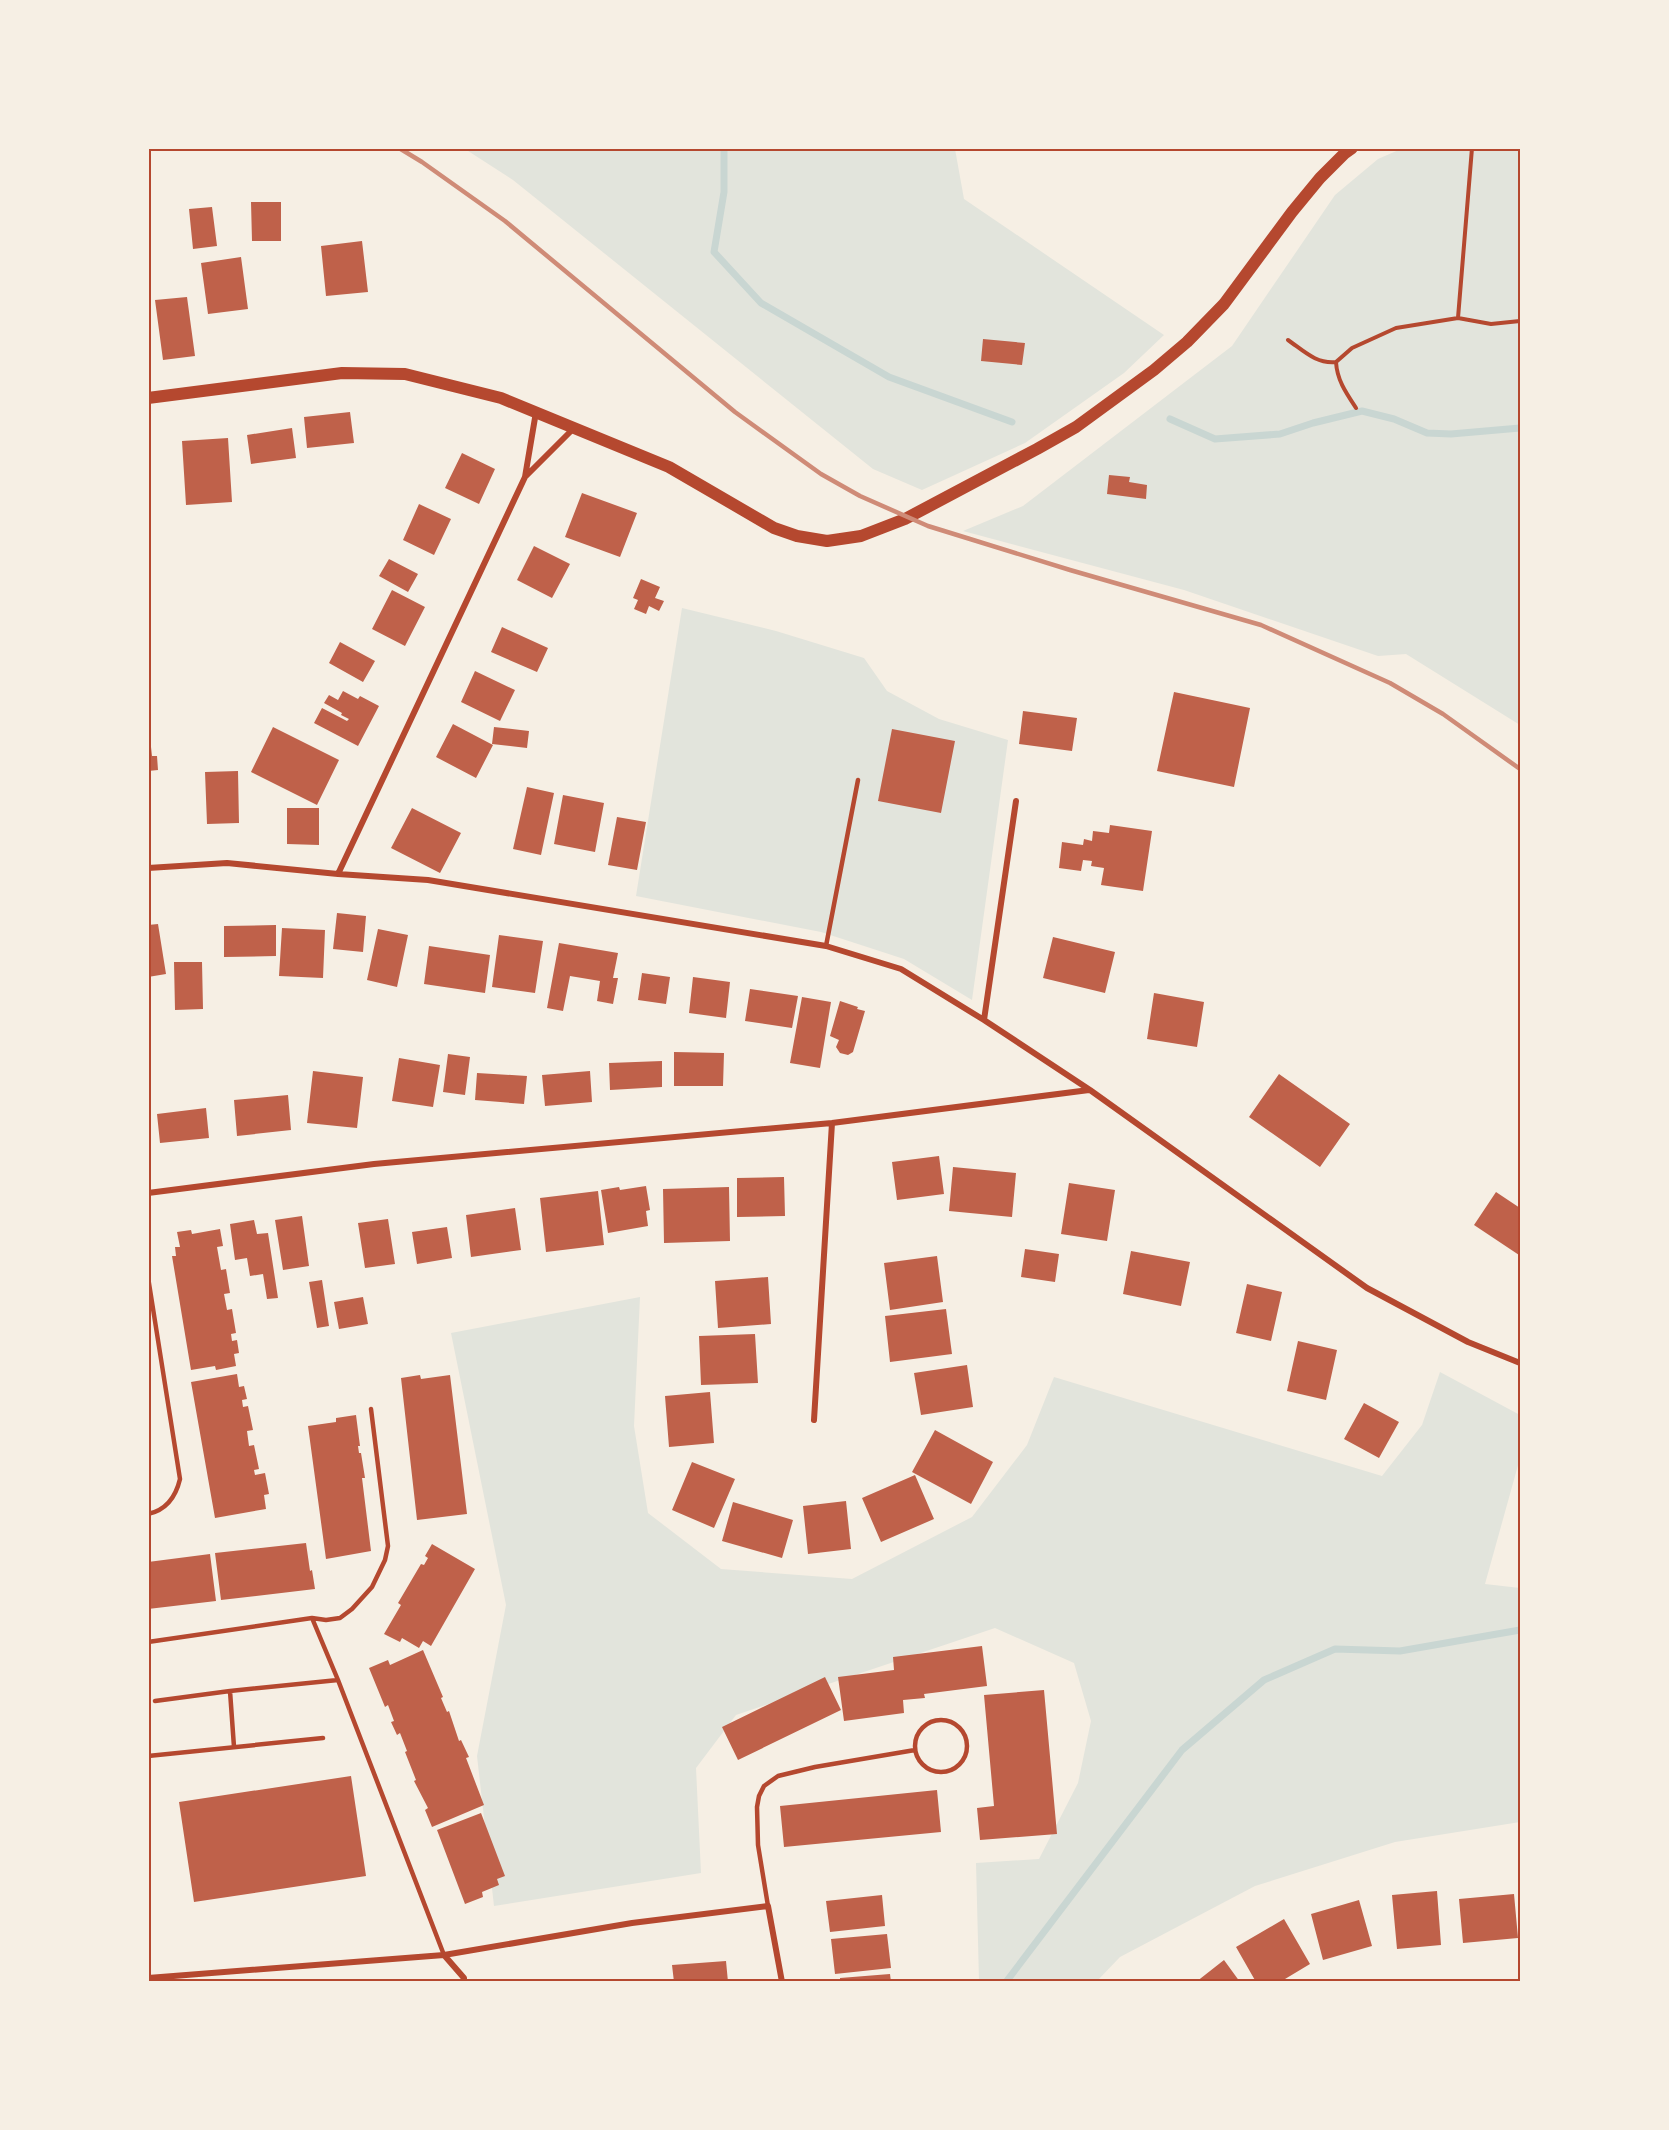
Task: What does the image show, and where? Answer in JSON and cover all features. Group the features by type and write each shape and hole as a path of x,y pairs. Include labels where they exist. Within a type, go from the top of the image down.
{"main road":[{"path":"148,398 342,373 405,374 501,398 669,467 774,528 797,536 827,541 861,536 905,519 1076,427 1154,370 1187,342 1224,304 1292,212 1320,178 1352,148"}],"street":[{"path":"338,874 525,477 536,412"},
{"path":"525,477 574,428"},
{"path":"984,1020 1016,801"},
{"path":"148,868 228,863 428,880 826,946 901,969 984,1020 1090,1090 1367,1288 1468,1342 1521,1363"},
{"path":"148,1193 374,1164 832,1123 1090,1090"},
{"path":"814,1420 832,1123"},
{"path":"150,1977 444,1955 632,1923 768,1906 782,1982"},
{"path":"444,1955 464,1978 464,1982"}],"lane":[{"path":"826,946 858,780"},
{"path":"148,1277 180,1479 178,1490 172,1500 164,1508 148,1514"},
{"path":"148,1642 312,1618 326,1620 340,1618 352,1609 372,1587 385,1560 388,1546 371,1409"},
{"path":"312,1618 444,1955"},
{"path":"155,1701 338,1680"},
{"path":"230,1691 234,1747"},
{"path":"947,1721 955,1724 965,1737 965,1754 962,1762 947,1771 930,1770 917,1758 915,1750 918,1734 930,1722 947,1721"},
{"path":"148,1756 323,1738"},
{"path":"768,1906 758,1845 757,1807 764,1786 778,1776 815,1767 915,1750"}],"path":[{"path":"1458,318 1472,148"},
{"path":"1288,340 1317,361 1325,363 1336,362 1352,348 1396,328 1458,318 1491,324 1521,321"},
{"path":"1336,362 1343,388 1356,408"}],"shaded area":[{"path":"465,149 955,149 964,199 1164,335 1124,373 1025,443 922,490 873,469 513,180"},
{"path":"1401,149 1520,149 1520,725 1406,654 1378,656 1184,590 963,531 1023,506 1232,346 1335,195 1378,159"},
{"path":"682,608 776,631 864,658 887,691 939,719 1008,740 972,1000 904,959 821,932 636,896"},
{"path":"640,1297 634,1426 648,1513 721,1569 852,1579 972,1517 1027,1445 1054,1377 1382,1476 1422,1425 1440,1372 1520,1415 1520,1458 1485,1584 1520,1588 1520,1822 1395,1842 1255,1886 1120,1957 1097,1981 979,1981 976,1863 1039,1859 1078,1783 1091,1721 1074,1663 995,1628 736,1715 696,1768 701,1873 494,1906 477,1756 506,1605 451,1333"}],"building":[{"path":"251,202 281,202 281,241 252,241"},
{"path":"212,207 217,246 193,249 189,209"},
{"path":"362,241 368,292 326,296 321,246"},
{"path":"241,257 248,309 208,314 201,263"},
{"path":"187,297 195,356 163,360 155,300"},
{"path":"983,339 1025,343 1022,365 981,361"},
{"path":"350,412 354,443 307,448 304,417"},
{"path":"292,428 296,458 251,464 247,435"},
{"path":"228,438 232,502 186,505 182,441"},
{"path":"462,453 495,469 479,504 445,488"},
{"path":"1109,475 1130,477 1129,482 1147,485 1146,499 1107,494"},
{"path":"582,493 637,513 620,557 565,537"},
{"path":"419,504 451,519 434,555 403,540"},
{"path":"534,546 570,564 552,598 517,580"},
{"path":"389,559 418,574 408,592 379,576"},
{"path":"641,579 660,587 655,598 664,601 659,611 649,606 646,614 634,609 638,600 633,598"},
{"path":"392,590 425,607 405,646 372,629"},
{"path":"502,627 548,648 537,672 491,652"},
{"path":"340,642 375,661 363,682 329,663"},
{"path":"475,671 515,690 500,721 461,702"},
{"path":"343,691 358,699 360,696 379,706 358,746 314,723 322,708 347,721 349,719 324,703 329,695 338,700"},
{"path":"1174,692 1250,708 1234,787 1157,771"},
{"path":"1023,711 1077,718 1072,751 1019,744"},
{"path":"453,724 493,745 476,778 436,757"},
{"path":"273,727 339,760 317,805 251,772"},
{"path":"494,727 529,731 527,748 492,744"},
{"path":"892,729 955,741 941,813 878,801"},
{"path":"148,747 151,747 152,756 157,756 158,770 148,771"},
{"path":"238,771 239,823 207,824 205,772"},
{"path":"527,787 554,793 541,855 513,849"},
{"path":"563,795 604,803 595,852 554,844"},
{"path":"287,808 319,808 319,845 287,844"},
{"path":"412,808 461,833 440,873 391,848"},
{"path":"617,817 646,822 637,870 608,865"},
{"path":"1110,825 1152,831 1143,891 1101,885 1104,868 1091,866 1092,861 1083,860 1081,871 1059,868 1062,842 1083,845 1084,839 1092,841 1093,831 1109,833"},
{"path":"337,913 366,916 363,952 333,949"},
{"path":"158,924 166,974 148,977 148,925"},
{"path":"276,925 276,956 224,957 224,926"},
{"path":"282,928 325,930 323,978 279,976"},
{"path":"378,929 408,935 397,987 367,980"},
{"path":"499,935 543,941 535,993 492,987"},
{"path":"1053,937 1115,952 1105,993 1043,978"},
{"path":"559,943 618,953 613,978 618,978 613,1004 597,1001 600,981 570,976 563,1011 547,1008"},
{"path":"429,946 490,955 485,993 424,984"},
{"path":"174,962 202,962 203,1009 175,1010"},
{"path":"642,973 670,977 666,1004 638,1000"},
{"path":"693,977 730,982 726,1018 689,1013"},
{"path":"750,989 798,996 792,1028 745,1021"},
{"path":"1154,993 1204,1002 1197,1047 1147,1039"},
{"path":"802,997 831,1002 820,1068 790,1063"},
{"path":"840,1001 865,1011 853,1052 848,1055 840,1053 836,1047 839,1040 830,1036"},
{"path":"674,1052 724,1053 723,1086 674,1086"},
{"path":"448,1054 470,1057 465,1095 443,1092"},
{"path":"399,1058 440,1065 433,1107 392,1101"},
{"path":"662,1061 662,1087 610,1090 609,1063"},
{"path":"313,1071 363,1077 357,1128 307,1123"},
{"path":"590,1071 592,1102 545,1106 542,1075"},
{"path":"477,1073 527,1076 524,1104 475,1100"},
{"path":"1279,1074 1350,1124 1320,1167 1249,1117"},
{"path":"288,1095 291,1130 237,1136 234,1100"},
{"path":"206,1108 209,1138 160,1143 157,1114"},
{"path":"939,1156 944,1194 897,1200 892,1162"},
{"path":"953,1167 1016,1173 1012,1217 949,1211"},
{"path":"784,1177 785,1216 737,1217 737,1178"},
{"path":"1069,1183 1115,1190 1107,1241 1061,1234"},
{"path":"646,1186 650,1210 646,1211 648,1226 608,1233 601,1190"},
{"path":"729,1187 730,1241 664,1243 663,1189"},
{"path":"598,1191 604,1245 546,1252 540,1198"},
{"path":"1496,1192 1520,1208 1519,1255 1474,1225"},
{"path":"515,1208 521,1250 471,1257 466,1215"},
{"path":"302,1216 309,1266 283,1270 275,1220"},
{"path":"388,1219 395,1264 365,1268 358,1223"},
{"path":"254,1220 257,1234 268,1233 278,1298 267,1299 263,1274 250,1276 247,1258 235,1260 230,1224"},
{"path":"447,1227 452,1258 417,1264 412,1232"},
{"path":"220,1229 223,1246 217,1247 221,1270 226,1269 230,1293 224,1294 227,1310 232,1309 236,1333 231,1334 232,1341 237,1340 239,1353 234,1354 236,1366 216,1370 215,1366 191,1370 172,1256 176,1256 175,1247 180,1247 177,1232 191,1230 192,1234"},
{"path":"1025,1249 1059,1254 1055,1282 1021,1277"},
{"path":"1131,1251 1190,1262 1181,1306 1123,1294"},
{"path":"937,1256 943,1302 890,1310 884,1263"},
{"path":"768,1277 771,1324 718,1328 715,1281"},
{"path":"322,1280 329,1326 317,1328 309,1282"},
{"path":"1247,1284 1282,1292 1271,1341 1236,1333"},
{"path":"363,1297 368,1324 339,1329 334,1302"},
{"path":"946,1309 952,1354 890,1362 885,1316"},
{"path":"755,1334 758,1383 701,1385 699,1336"},
{"path":"1298,1341 1337,1350 1326,1400 1287,1391"},
{"path":"967,1365 973,1407 921,1415 914,1373"},
{"path":"237,1374 239,1387 244,1386 247,1399 242,1400 243,1407 248,1406 253,1430 247,1431 249,1446 254,1445 259,1469 254,1470 255,1475 265,1473 269,1494 264,1495 266,1509 215,1518 191,1382"},
{"path":"420,1375 421,1379 450,1375 467,1514 417,1520 401,1378"},
{"path":"710,1392 714,1443 669,1447 665,1396"},
{"path":"1364,1403 1399,1422 1379,1458 1344,1439"},
{"path":"356,1415 359,1453 361,1453 365,1478 362,1478 371,1551 326,1559 308,1426 336,1422 336,1418"},
{"path":"935,1430 993,1462 971,1504 912,1472"},
{"path":"692,1462 735,1479 714,1528 672,1510"},
{"path":"915,1475 934,1519 881,1542 862,1498"},
{"path":"846,1501 851,1549 808,1554 803,1506"},
{"path":"733,1502 793,1520 782,1558 722,1541"},
{"path":"306,1543 315,1589 221,1600 215,1553"},
{"path":"432,1544 475,1569 431,1646 423,1641 419,1648 402,1638 400,1642 384,1634 401,1605 398,1603 421,1564 424,1565 428,1558 425,1556"},
{"path":"210,1554 216,1601 148,1609 148,1562"},
{"path":"982,1646 987,1686 924,1694 925,1698 903,1700 904,1713 844,1721 838,1677 894,1670 893,1657"},
{"path":"423,1650 459,1741 461,1740 469,1757 466,1758 484,1805 432,1827 425,1810 428,1808 414,1781 416,1780 400,1733 397,1735 391,1722 394,1721 388,1705 385,1707 369,1668 388,1660 390,1665"},
{"path":"825,1677 841,1710 738,1760 722,1727"},
{"path":"1044,1690 1057,1834 980,1840 977,1808 994,1806 984,1695"},
{"path":"351,1776 366,1876 194,1902 179,1802"},
{"path":"937,1790 941,1832 784,1847 780,1806"},
{"path":"481,1813 505,1876 497,1879 499,1885 482,1892 483,1897 465,1904 437,1830"},
{"path":"1437,1891 1441,1945 1397,1949 1392,1895"},
{"path":"1514,1894 1518,1938 1463,1943 1459,1899"},
{"path":"882,1895 885,1926 830,1932 826,1901"},
{"path":"1359,1900 1372,1946 1323,1960 1311,1914"},
{"path":"1284,1919 1310,1964 1280,1982 1256,1982 1236,1947"},
{"path":"887,1934 891,1968 835,1974 831,1939"},
{"path":"1224,1960 1240,1982 1196,1982"},
{"path":"726,1961 728,1982 674,1982 672,1965"},
{"path":"890,1974 891,1982 840,1982 840,1978"}],"waterway":[{"path":"724,148 724,192 714,252 761,303 889,377 1012,422"},
{"path":"1170,419 1215,439 1280,434 1362,411 1394,419 1427,433 1451,434 1520,428"},
{"path":"1006,1982 1182,1750 1264,1680 1335,1649 1400,1651 1520,1630"}],"railway":[{"path":"399,148 505,221 735,412 821,474 860,496 928,526 1261,625 1390,683 1443,714 1520,769"}]}
